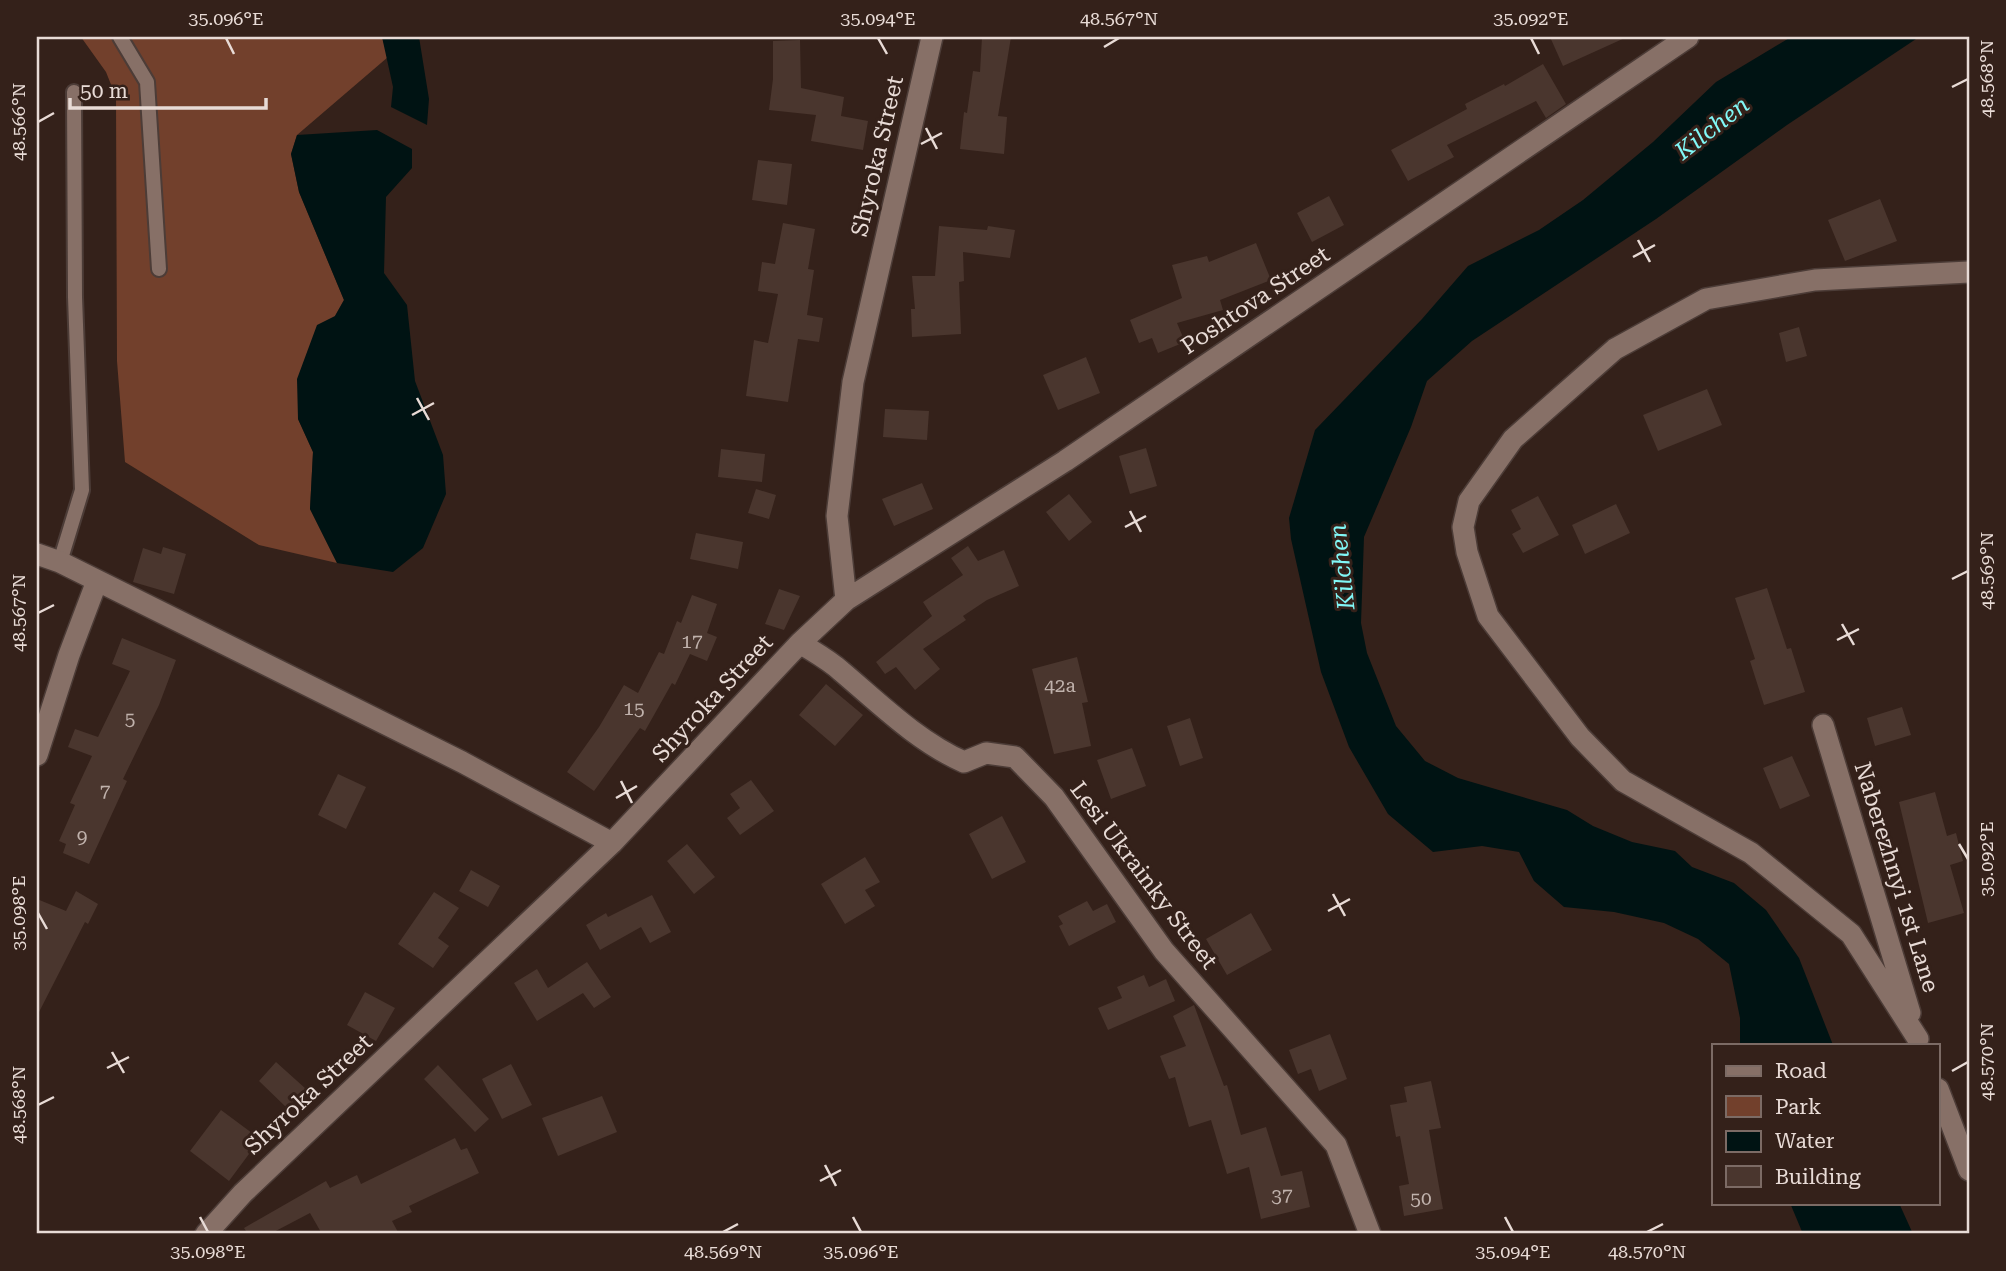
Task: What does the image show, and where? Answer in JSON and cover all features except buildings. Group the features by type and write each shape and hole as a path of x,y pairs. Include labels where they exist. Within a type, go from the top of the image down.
{"street":[{"name":"Shyroka Street","path":"206,1234 243,1193 612,843 800,643 846,600 837,516 853,382 932,37"},
{"name":"Poshtova Street","path":"846,600 1065,461 1688,37"},
{"path":"1919,1042 1851,934 1751,853 1623,781 1580,737 1488,616 1467,552 1463,527 1469,501 1513,439 1615,349 1706,299 1815,280 1969,272"},
{"path":"37,554 60,562 463,762 612,843"},
{"path":"37,755 69,655 97,582"},
{"name":"Lesi Ukrainky Street","path":"800,643 839,668 871,697 943,753 964,762 986,753 1015,757 1033,774 1054,797 1164,951 1336,1145 1370,1234"},
{"name":"Naberezhnyi 1st Lane","path":"1823,725 1919,1042"},
{"path":"1940,1094 1969,1170"}],"lane":[{"path":"120,37 147,82 159,270"},
{"path":"60,562 82,490 75,297 74,92"}],"green space":[{"path":"81,37 382,37 388,57 297,135 291,154 299,192 344,300 335,316 298,419 313,452 310,509 337,563 259,545 125,462 117,361 116,97 106,72"}],"water":[{"path":"382,37 419,37 429,99 427,125 391,107 393,87"},
{"name":"Kilchen","path":"1791,37 1919,37 1787,125 1656,219 1472,341 1427,381 1411,427 1364,537 1361,623 1367,653 1396,726 1425,761 1458,778 1567,810 1593,826 1632,842 1675,851 1692,867 1734,883 1766,910 1799,958 1833,1044 1740,1044 1740,1018 1729,964 1698,939 1664,923 1614,912 1564,907 1534,881 1519,852 1482,846 1433,852 1388,814 1349,747 1321,672 1291,539 1289,518 1315,430 1422,319 1468,266 1539,230 1583,200 1653,142 1716,82"},
{"path":"377,130 412,149 412,168 386,197 384,273 407,305 415,381 443,455 446,494 423,548 393,572 337,563 310,509 313,452 298,419 297,379 317,325 335,316 344,300 299,192 291,154 297,135"},
{"path":"1790,1204 1899,1204 1913,1234 1803,1234"}]}
